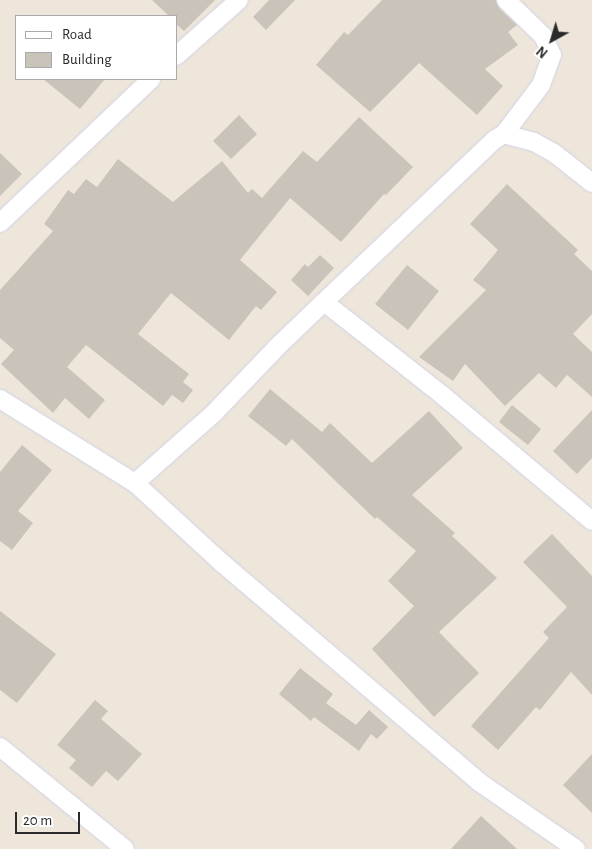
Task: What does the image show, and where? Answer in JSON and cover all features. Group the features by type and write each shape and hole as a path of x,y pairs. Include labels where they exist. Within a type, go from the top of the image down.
{"street":[{"path":"178,54 239,0"},
{"path":"134,483 214,414 277,347 494,140 504,134 541,85 552,54 543,36 506,0"},
{"path":"0,223 151,80"},
{"path":"504,134 534,142 547,149 592,183"},
{"path":"324,302 442,395 592,521"},
{"path":"0,398 134,483 222,564 479,782 576,849"},
{"path":"0,746 125,849"}],"building":[{"path":"152,0 215,0 184,31 178,26 178,15 168,15"},
{"path":"269,0 295,0 266,30 253,17"},
{"path":"382,0 496,0 499,8 517,25 508,32 518,45 485,69 503,86 477,115 419,63 370,112 316,65 344,32 348,35"},
{"path":"44,80 104,80 80,109"},
{"path":"239,115 257,134 231,159 213,141"},
{"path":"359,117 413,167 386,195 384,194 341,242 290,198 240,260 277,292 261,310 256,306 229,340 171,293 138,334 189,374 183,382 193,390 183,403 172,395 163,406 86,345 67,367 105,400 89,419 65,398 53,413 1,364 14,350 0,338 0,290 53,231 44,224 68,190 74,194 86,179 97,187 118,159 173,202 222,161 248,193 252,189 262,198 303,151 317,162"},
{"path":"0,153 22,174 0,196"},
{"path":"507,184 578,250 574,254 592,271 592,314 573,334 592,352 592,397 567,375 556,388 539,373 505,406 465,364 453,381 419,357 486,290 473,280 498,250 470,224"},
{"path":"320,255 334,268 308,296 291,280 305,264 308,267"},
{"path":"407,265 439,291 408,330 375,304"},
{"path":"270,389 322,432 330,423 372,463 429,411 463,448 412,495 455,533 452,536 497,578 439,632 479,673 434,717 372,649 414,606 388,581 416,551 377,517 375,519 292,439 286,446 248,416"},
{"path":"512,405 541,429 528,445 499,422"},
{"path":"592,410 592,458 577,474 553,451"},
{"path":"22,445 52,470 18,511 33,523 12,550 0,541 0,472"},
{"path":"552,534 592,576 592,695 571,672 540,710 536,707 498,750 471,726 549,638 543,632 567,607 523,562"},
{"path":"0,611 56,654 17,703 0,690"},
{"path":"300,668 333,694 326,703 356,725 369,710 388,727 377,739 371,734 359,751 314,717 311,721 279,694"},
{"path":"95,700 108,711 101,719 142,754 118,781 106,771 92,787 69,768 76,760 57,745"},
{"path":"592,754 592,813 563,785"},
{"path":"481,816 517,849 451,849"}]}
